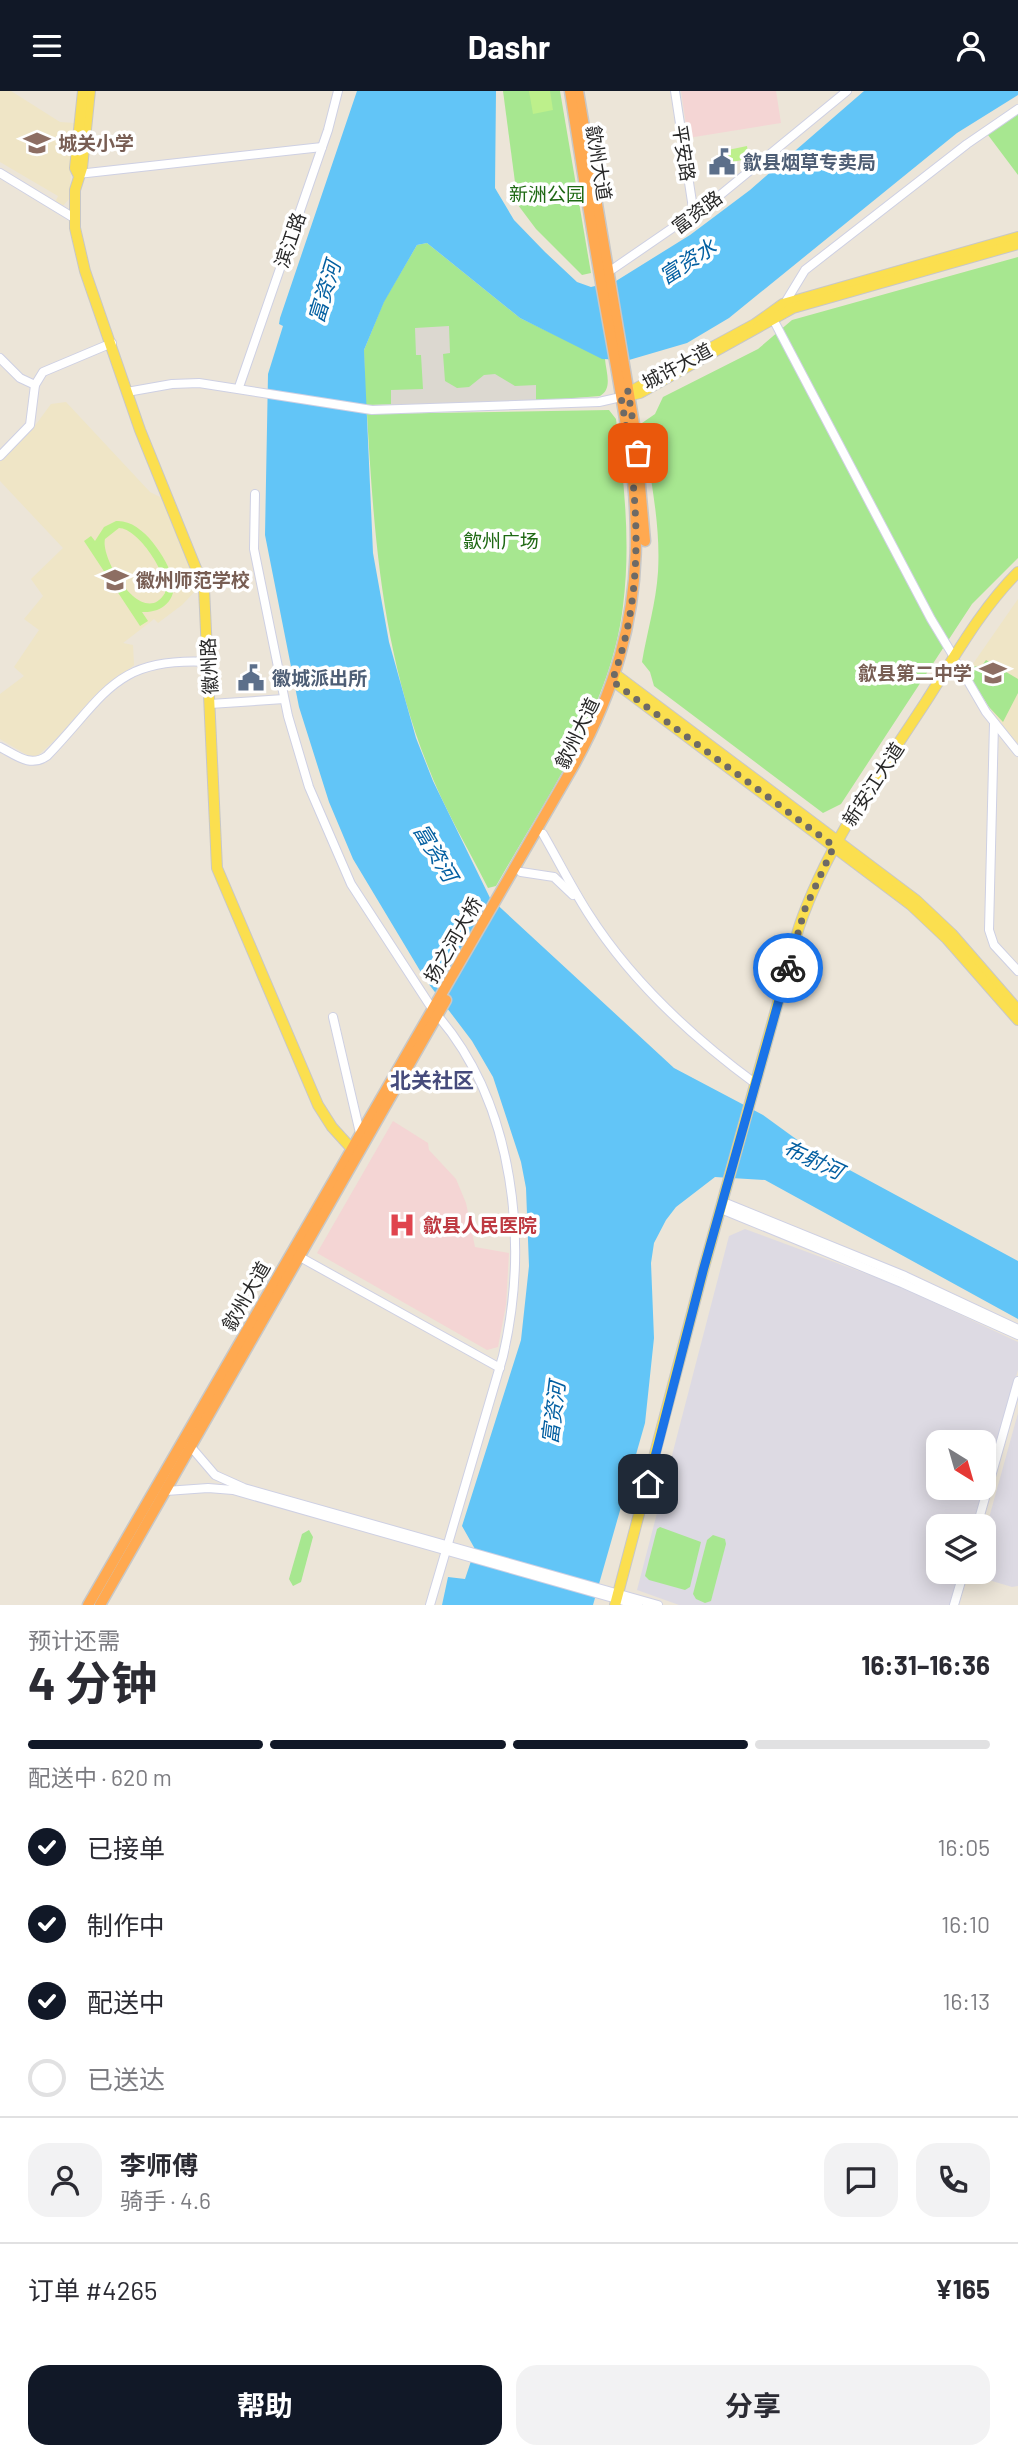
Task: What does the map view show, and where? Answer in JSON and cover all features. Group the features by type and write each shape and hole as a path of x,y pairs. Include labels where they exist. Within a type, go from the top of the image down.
{"highway":[{"name":"歙州大道","path":"504,895 521,872 590,750 617,680 632,608 638,547 626,395 570,91"},
{"name":"歙州大道","path":"578,91 605,278"},
{"name":"歙州大道","path":"504,895 617,680"},
{"name":"扬之河大桥","path":"437,1010 504,895"},
{"name":"歙州大道","path":"88,1605 360,1133 437,1010"},
{"name":"歙州大道","path":"100,1605 300,1257 437,1010"}],"main road":[{"name":"徽州路","path":"78,174 75,168 82,91"},
{"name":"徽州路","path":"90,91 74,218 85,271 127,392 204,588 214,850 219,876 318,1105 332,1128 352,1148"},
{"name":"城许大道","path":"626,395 755,324 783,304 1018,237"},
{"name":"城许大道","path":"626,395 774,321 793,308 1018,244"},
{"name":"新安江大道","path":"755,1101 756,1084 799,927 838,845 990,603 1018,572"},
{"name":"新安江大道","path":"956,661 995,607 1018,581"},
{"path":"617,680 943,924 1018,1010"},
{"name":"新安江大道","path":"755,1101 808,920 838,845"},
{"path":"838,845 937,929 1018,1020"},
{"path":"617,1598 755,1101"}],"street":[{"name":"滨江路","path":"242,388 338,91"},
{"name":"平安路","path":"675,91 694,215"},
{"name":"富资路","path":"605,278 694,215 847,91"},
{"path":"1018,109 967,144 805,270 774,321 931,619 993,723 1018,752"},
{"path":"78,174 322,147"},
{"path":"0,173 74,218"},
{"path":"0,456 30,425 35,385 48,368 112,343"},
{"path":"0,358 20,378 35,385"},
{"path":"127,392 180,383 242,388 372,410 599,402 626,395"},
{"path":"256,494 254,549 284,699 309,787 342,866 457,1038 472,1067 496,1130 509,1182 515,1233 511,1314 500,1368 430,1605"},
{"path":"0,747 30,762 39,761 111,687 136,669 161,662 208,661"},
{"path":"210,703 284,699"},
{"path":"993,723 989,930 997,949 1018,971"},
{"path":"543,834 588,913"},
{"path":"521,872 557,879 588,913 625,963 665,1007 756,1084"},
{"path":"333,1017 360,1133"},
{"path":"725,1207 905,1276 1018,1329"},
{"path":"725,1207 1018,1335"},
{"path":"300,1257 500,1368"},
{"path":"980,1514 1018,1381"},
{"path":"191,1447 215,1475 244,1487 638,1605"},
{"path":"166,1491 208,1488 233,1490 446,1548"},
{"path":"954,1605 960,1584"},
{"path":"617,1598 658,1605"}],"shaded area":[{"name":"城关小学","path":"0,91 11,91 60,122 75,123 69,199 61,208 54,204 58,196 0,162"},
{"path":"681,91 776,91 781,123 688,138"},
{"path":"449,326 450,353 443,354 445,381 457,388 469,387 484,375 495,374 515,386 536,385 536,401 391,407 391,390 423,389 421,355 416,355 415,328"},
{"name":"徽州师范学校","path":"66,402 150,492 164,499 201,585 182,605 158,623 154,619 123,643 133,645 134,665 93,698 80,717 34,759 0,739 0,694 24,676 14,667 39,630 24,619 43,596 31,579 63,548 0,481 0,459 34,427 51,404"},
{"name":"歙县第二中学","path":"1018,599 1018,749 1003,731 968,671"},
{"name":"歙县人民医院","path":"393,1121 428,1143 429,1150 456,1179 466,1203 475,1247 509,1253 506,1305 498,1347 487,1350 317,1253"},
{"path":"745,1229 899,1286 1018,1342 1018,1370 996,1446 996,1430 926,1430 926,1500 980,1500 976,1514 926,1514 926,1584 957,1584 951,1605 679,1605 637,1590 729,1236"},
{"path":"1018,1413 1018,1586 996,1582 996,1514 990,1514"}],"green space":[{"name":"新洲公园","path":"503,91 560,91 591,273 582,275 536,229 518,205"},
{"path":"529,91 550,91 553,110 533,114"},
{"path":"1018,113 1018,175 988,135 989,131"},
{"path":"747,146 749,159 725,163 723,151"},
{"path":"427,243 520,318 605,359 608,380 604,393 600,396 536,401 365,405 364,350 384,301 417,245"},
{"path":"1018,257 1018,558 972,604 841,804 823,813 654,686 650,672 642,662 658,572 658,535 642,423 655,414 663,397 758,349 792,320"},
{"name":"歙州广场","path":"609,410 616,419 626,535 623,606 616,644 605,681 573,752 496,886 488,888 433,780 400,678 390,635 377,548 367,414"},
{"path":"116,521 135,526 152,541 174,580 170,600 161,608 142,612 148,621 140,626 84,541 91,536 95,541 104,527","holes":["119,528 127,530 151,554 162,575 165,593 156,602 146,603 135,597 116,575 109,561 105,539"]},
{"path":"986,660 1018,679 1018,693 1003,722 989,707 969,675 972,666 981,667"},
{"path":"660,1527 701,1542 690,1587 685,1590 649,1580 645,1576 657,1529"},
{"path":"309,1530 313,1537 301,1582 293,1586 289,1579 302,1534"},
{"path":"713,1535 725,1539 726,1544 711,1601 705,1603 696,1599 693,1594 707,1540"}],"water":[{"path":"357,91 496,91 495,188 514,220 545,252 577,282 591,287 616,281 690,235 750,190 864,91 1018,91 1018,95 957,133 729,318 687,343 629,360 602,359 520,318 427,243 417,245 384,302 364,350 373,553 389,642 416,738 433,781 490,898 674,1068 763,1115 807,1147 1018,1261 1018,1319 765,1180 715,1177 676,1207 654,1243 651,1263 654,1338 645,1423 593,1605 442,1605 448,1577 465,1579 475,1549 462,1526 521,1340 529,1266 526,1188 521,1162 493,1077 472,1041 425,979 353,859 329,802 299,707 265,535 268,374 283,326 279,324 280,318"}],"way so far":[{"path":"638,453 628,391 621,397 635,499 637,563 630,622 612,681 834,846 805,909 788,968"}],"place":[{"name":"城关小学","path":"37,143"},
{"name":"歙县烟草专卖局","path":"722,162"},
{"name":"徽州师范学校","path":"115,580"},
{"name":"歙县第二中学","path":"993,673"},
{"name":"徽城派出所","path":"251,678"},
{"name":"歙县人民医院","path":"402,1225"}],"district":[{"name":"北关社区","path":"432,1081"}],"route":[{"path":"648,1484 703,1271 788,968"}],"water label":[{"name":"富资水","path":"688,262"},
{"name":"富资河","path":"325,292"},
{"name":"富资河","path":"435,853"},
{"name":"布射河","path":"813,1160"},
{"name":"富资河","path":"554,1413"}]}
